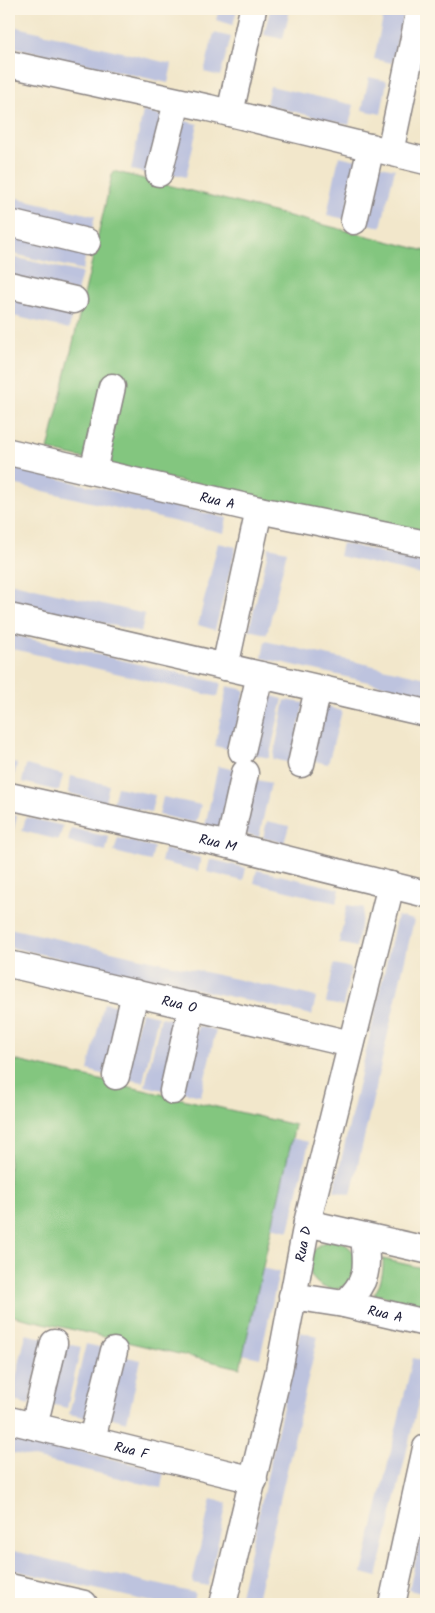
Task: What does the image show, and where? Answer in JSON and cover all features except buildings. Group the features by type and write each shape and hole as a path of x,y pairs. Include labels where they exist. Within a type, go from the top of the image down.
{"street":[{"path":"230,113 252,9"},
{"path":"354,221 381,150 420,9"},
{"path":"10,70 230,113 426,160"},
{"path":"159,173 177,102"},
{"path":"9,223 87,242"},
{"path":"9,285 74,300"},
{"path":"93,471 112,387"},
{"name":"Rua A","path":"9,452 259,510 426,544"},
{"path":"225,666 259,510"},
{"path":"9,617 426,713"},
{"path":"229,845 260,675"},
{"path":"301,764 318,689"},
{"name":"Rua M","path":"9,796 229,845 426,894"},
{"name":"Rua D","path":"223,1604 254,1480 307,1223 391,885"},
{"name":"Rua O","path":"9,964 351,1044"},
{"path":"116,1076 135,993"},
{"path":"174,1091 192,1006"},
{"path":"307,1223 364,1238 426,1250"},
{"name":"Rua A","path":"344,1304 356,1293 366,1271 364,1238"},
{"name":"Rua A","path":"292,1296 344,1304 426,1323"},
{"path":"34,1426 54,1343"},
{"path":"92,1439 114,1351"},
{"name":"Rua F","path":"9,1420 254,1480"},
{"path":"392,1604 426,1448"},
{"path":"9,1587 84,1604"}],"shaded area":[{"path":"219,9 237,9 233,25 216,20"},
{"path":"270,9 290,9 283,39 264,35"},
{"path":"385,9 405,9 392,63 374,59"},
{"path":"9,25 172,64 168,83 9,46"},
{"path":"214,33 231,37 220,76 204,72"},
{"path":"369,77 387,81 381,114 362,110"},
{"path":"270,86 354,105 349,125 266,105"},
{"path":"143,111 162,116 149,174 131,170"},
{"path":"181,120 198,124 186,177 169,173"},
{"path":"339,156 357,160 345,219 327,215"},
{"path":"376,165 395,169 381,227 363,223"},
{"path":"9,196 95,216 91,234 9,214"},
{"path":"9,235 86,252 83,270 9,253"},
{"path":"9,256 82,273 77,292 9,276"},
{"path":"9,296 73,311 69,329 9,315"},
{"path":"9,467 227,518 224,533 9,483"},
{"path":"218,543 236,547 215,630 198,625"},
{"path":"342,543 426,563 426,576 339,556"},
{"path":"269,547 287,551 267,634 249,630"},
{"path":"9,582 145,614 141,632 9,601"},
{"path":"9,634 221,683 218,697 9,648"},
{"path":"265,641 426,678 426,695 262,658"},
{"path":"227,686 245,690 232,750 215,746"},
{"path":"265,694 283,699 269,758 252,754"},
{"path":"285,700 304,703 291,763 273,759"},
{"path":"324,706 342,711 328,764 310,760"},
{"path":"9,762 17,764 13,780 9,779"},
{"path":"26,765 63,775 59,791 22,782"},
{"path":"218,766 236,770 223,829 205,826"},
{"path":"71,776 109,785 105,802 68,793"},
{"path":"253,779 271,783 259,837 241,833"},
{"path":"117,787 155,795 151,812 113,803"},
{"path":"163,797 201,805 196,823 159,815"},
{"path":"9,814 17,816 14,829 9,828"},
{"path":"26,817 63,826 59,840 22,831"},
{"path":"267,821 289,826 284,843 263,838"},
{"path":"71,828 109,837 106,851 68,842"},
{"path":"118,838 154,847 151,861 114,852"},
{"path":"164,849 201,858 198,871 161,862"},
{"path":"210,859 246,868 243,881 207,872"},
{"path":"257,870 340,889 337,903 254,883"},
{"path":"347,905 364,908 356,947 339,943"},
{"path":"397,916 414,920 351,1195 334,1191"},
{"path":"9,928 316,997 312,1015 9,947"},
{"path":"334,964 351,968 343,1006 326,1003"},
{"path":"104,1003 122,1007 105,1075 88,1070"},
{"path":"141,1012 158,1016 143,1082 125,1079"},
{"path":"161,1017 179,1021 163,1090 145,1086"},
{"path":"198,1026 216,1030 201,1096 183,1092"},
{"path":"291,1138 309,1142 289,1231 271,1227"},
{"path":"261,1268 279,1272 260,1358 242,1354"},
{"path":"300,1332 318,1336 256,1604 238,1604"},
{"path":"26,1334 44,1338 29,1405 11,1400"},
{"path":"63,1343 81,1347 67,1408 50,1404"},
{"path":"86,1344 104,1348 88,1418 69,1414"},
{"path":"122,1356 141,1360 127,1422 108,1417"},
{"path":"413,1358 426,1361 426,1369 377,1577 362,1573"},
{"path":"9,1435 164,1471 161,1488 9,1452"},
{"path":"211,1499 227,1503 208,1586 192,1583"},
{"path":"426,1513 426,1594 409,1590"},
{"path":"9,1550 195,1593 192,1604 160,1604 9,1569"}],"green space":[{"path":"113,171 426,251 426,539 48,450"},
{"path":"9,1059 295,1125 240,1368 9,1315"},
{"path":"333,1241 342,1243 350,1248 355,1256 357,1265 355,1274 350,1282 342,1287 333,1289 324,1287 316,1282 311,1274 309,1265 311,1256 316,1248 324,1243"},
{"path":"383,1259 426,1269 426,1306 374,1294 382,1278"}]}
